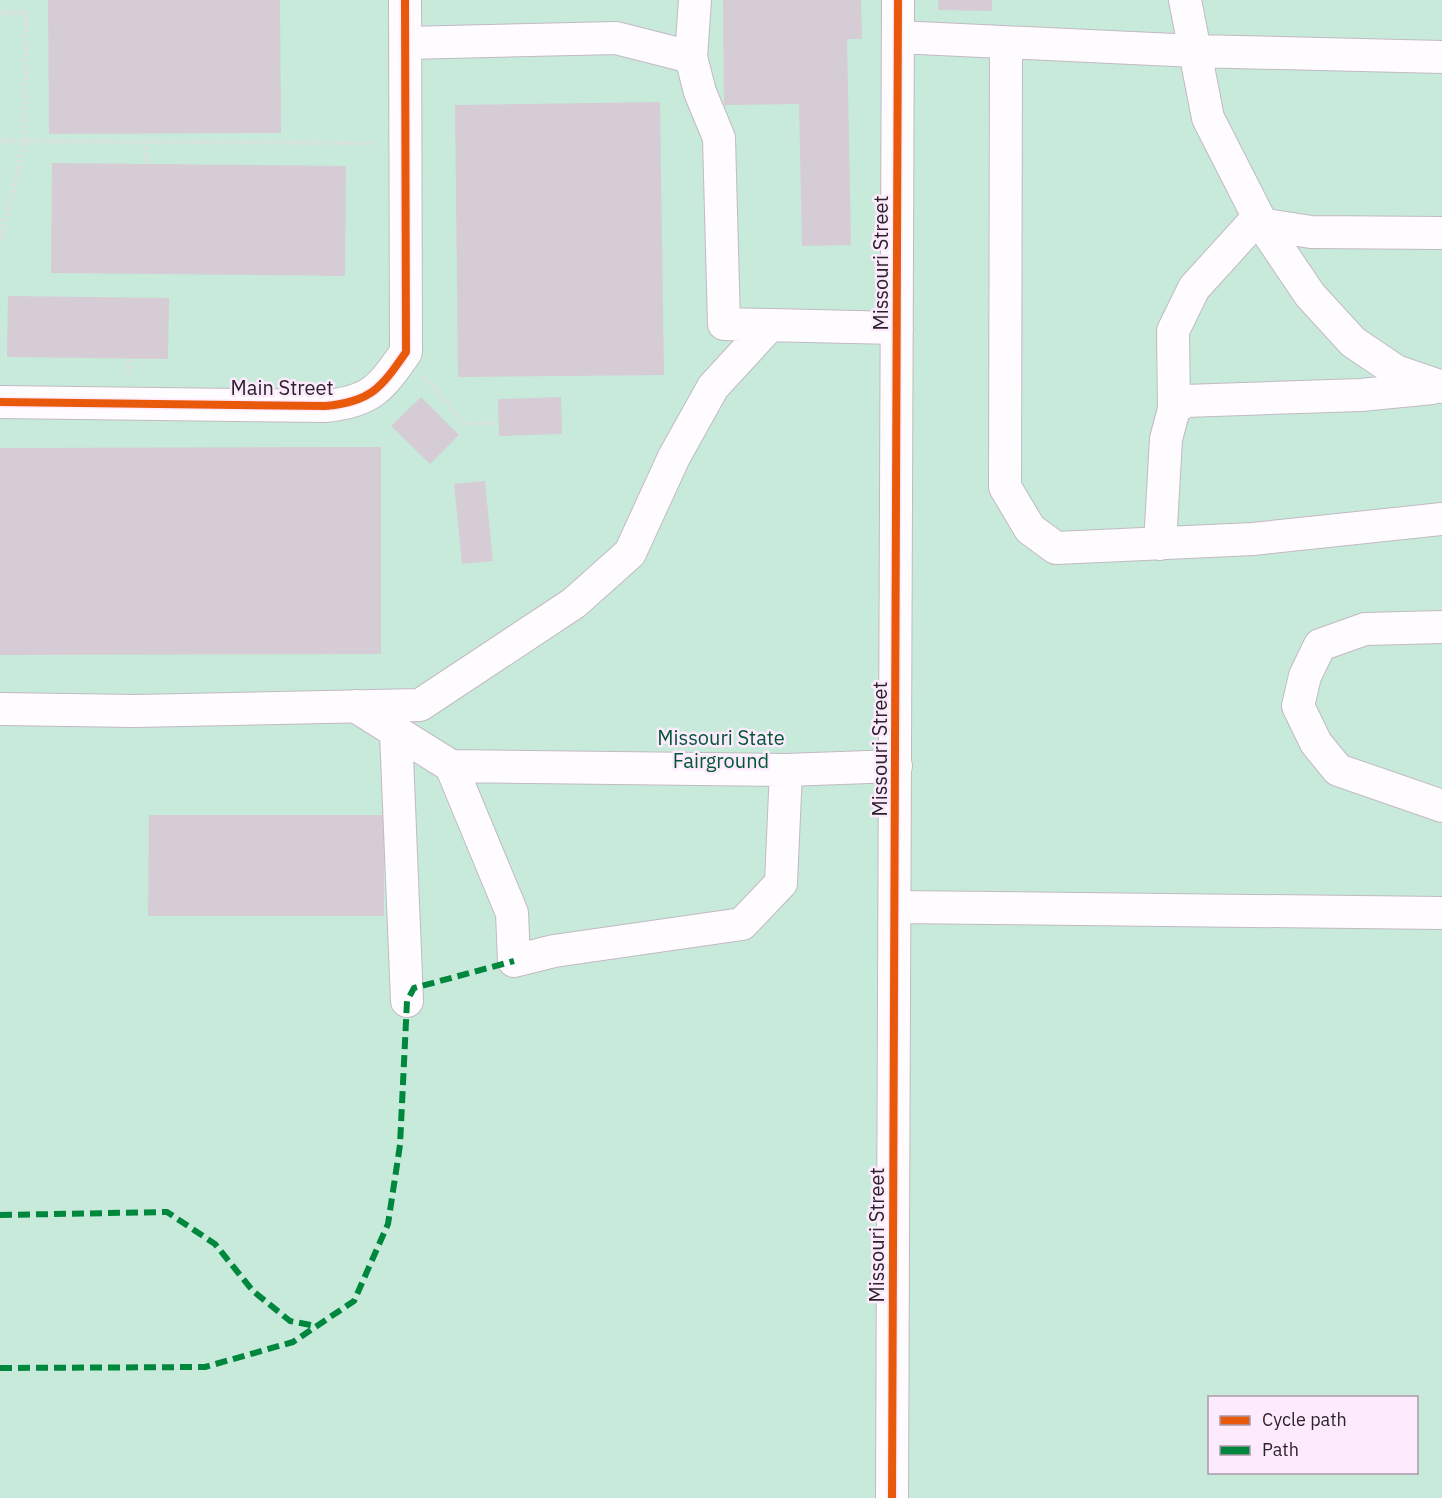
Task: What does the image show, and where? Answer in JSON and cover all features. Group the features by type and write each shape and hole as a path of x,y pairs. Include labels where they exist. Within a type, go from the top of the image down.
{"street":[{"name":"Main Street","path":"0,402 325,406 352,404 372,392 392,375 406,351 405,0"},
{"path":"695,0 691,57 700,92 719,138 724,324 897,328"},
{"name":"Missouri Street","path":"892,1498 898,0"},
{"path":"1185,0 1208,118 1262,224 1310,295 1353,342 1396,371 1442,387"},
{"path":"898,37 1195,51 1442,57"},
{"path":"405,43 616,38 691,57"},
{"path":"1006,43 1005,487 1030,529 1056,548 1253,539 1442,519"},
{"path":"1160,544 1166,439 1174,409 1173,331 1194,288 1221,255 1254,223 1311,232 1442,233"},
{"path":"0,709 135,711 420,705 574,603 630,553 674,457 713,387 770,325"},
{"path":"1174,409 1185,401 1361,395 1442,387"},
{"path":"1442,627 1365,629 1320,645 1305,676 1298,706 1316,743 1338,770 1442,806"},
{"path":"355,706 451,766 786,770 896,766"},
{"path":"396,732 407,1001"},
{"path":"451,766 512,913 513,960 554,951 742,924 781,883 786,770"},
{"path":"895,907 1442,913"}],"path":[{"path":"0,13 26,13 25,141 0,242"},
{"path":"0,141 406,144"},
{"path":"144,141 147,164"}],"green space":[{"name":"Missouri State Fairground","path":"0,0 1442,0 1442,1498 0,1498"}],"building":[{"path":"48,0 280,0 281,133 49,134"},
{"path":"723,0 861,0 862,39 847,39 851,245 802,246 799,104 724,105"},
{"path":"938,0 992,0 992,11 938,10"},
{"path":"660,102 664,375 458,377 455,105"},
{"path":"52,163 346,166 345,276 51,273"},
{"path":"8,296 169,298 168,359 7,357"},
{"path":"421,397 459,435 430,464 391,426"},
{"path":"561,397 562,434 499,436 498,399"},
{"path":"381,447 381,654 0,655 0,448"},
{"path":"485,481 493,561 462,564 454,484"},
{"path":"149,815 384,815 384,916 148,916"}],"marked path":[{"path":"0,1368 205,1367 293,1342 354,1301 388,1224 400,1145 407,1001 414,988 514,961"},
{"path":"0,1215 167,1212 215,1244 253,1291 290,1321 316,1326"}],"cycle path":[{"path":"0,402 325,406 354,401 382,384 406,352 405,0"},
{"path":"892,1498 898,0"}]}
